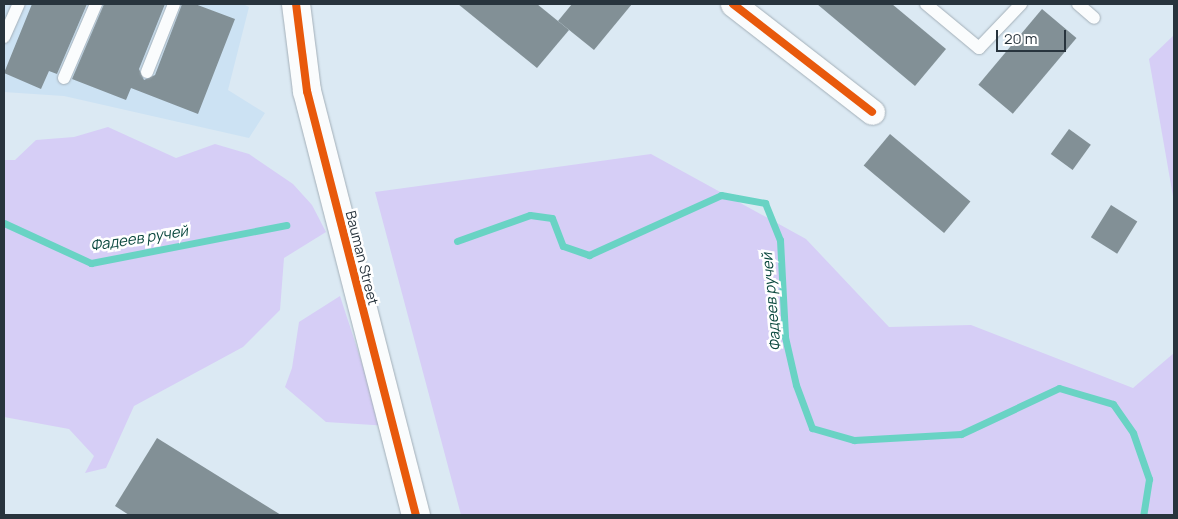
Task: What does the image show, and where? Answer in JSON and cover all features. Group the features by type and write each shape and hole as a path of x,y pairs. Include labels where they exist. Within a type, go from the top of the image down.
{"street":[{"name":"Bauman Street","path":"296,4 307,91 416,515"},
{"path":"733,4 872,112"}],"lane":[{"path":"4,37 19,4"},
{"path":"64,78 96,4"},
{"path":"147,72 174,4"},
{"path":"926,4 979,48 1021,4"},
{"path":"1078,4 1094,18"}],"shaded area":[{"path":"4,4 243,4 249,7 228,90 265,113 249,138 64,96 4,92"},
{"path":"1174,35 1174,202 1149,59"},
{"path":"108,127 176,158 215,144 249,154 293,184 312,205 326,232 284,258 280,310 243,347 134,406 106,468 85,473 94,456 69,429 4,417 4,160 15,160 36,140 74,137"},
{"path":"651,154 806,239 889,327 971,325 1133,388 1174,353 1174,515 461,515 375,192"},
{"path":"340,296 371,391 389,426 326,422 285,387 292,368 299,322"}],"building":[{"path":"32,4 87,4 57,74 49,71 41,89 4,73"},
{"path":"104,4 165,4 139,69 144,80 155,75 182,4 195,4 235,19 198,114 131,88 126,100 72,79"},
{"path":"458,4 537,4 569,30 537,68"},
{"path":"572,4 632,4 594,50 558,21"},
{"path":"817,4 892,4 946,49 915,86"},
{"path":"1042,9 1076,38 1013,114 978,85"},
{"path":"1069,129 1091,145 1073,170 1051,154"},
{"path":"890,134 970,201 944,233 864,165"},
{"path":"1111,205 1137,221 1117,254 1091,237"},
{"path":"157,438 281,515 129,515 115,506"}],"waterway":[{"name":"Фадеев ручей","path":"457,241 530,215 552,218 563,246 589,255 721,195 765,203 780,240 785,337 796,385 812,428 854,440 961,434 1059,388 1113,404 1133,433 1149,479 1143,515"},
{"name":"Фадеев ручей","path":"4,223 91,263 286,225"}],"cycle path":[{"path":"296,4 307,91 416,515"},
{"path":"733,4 872,112"}]}
